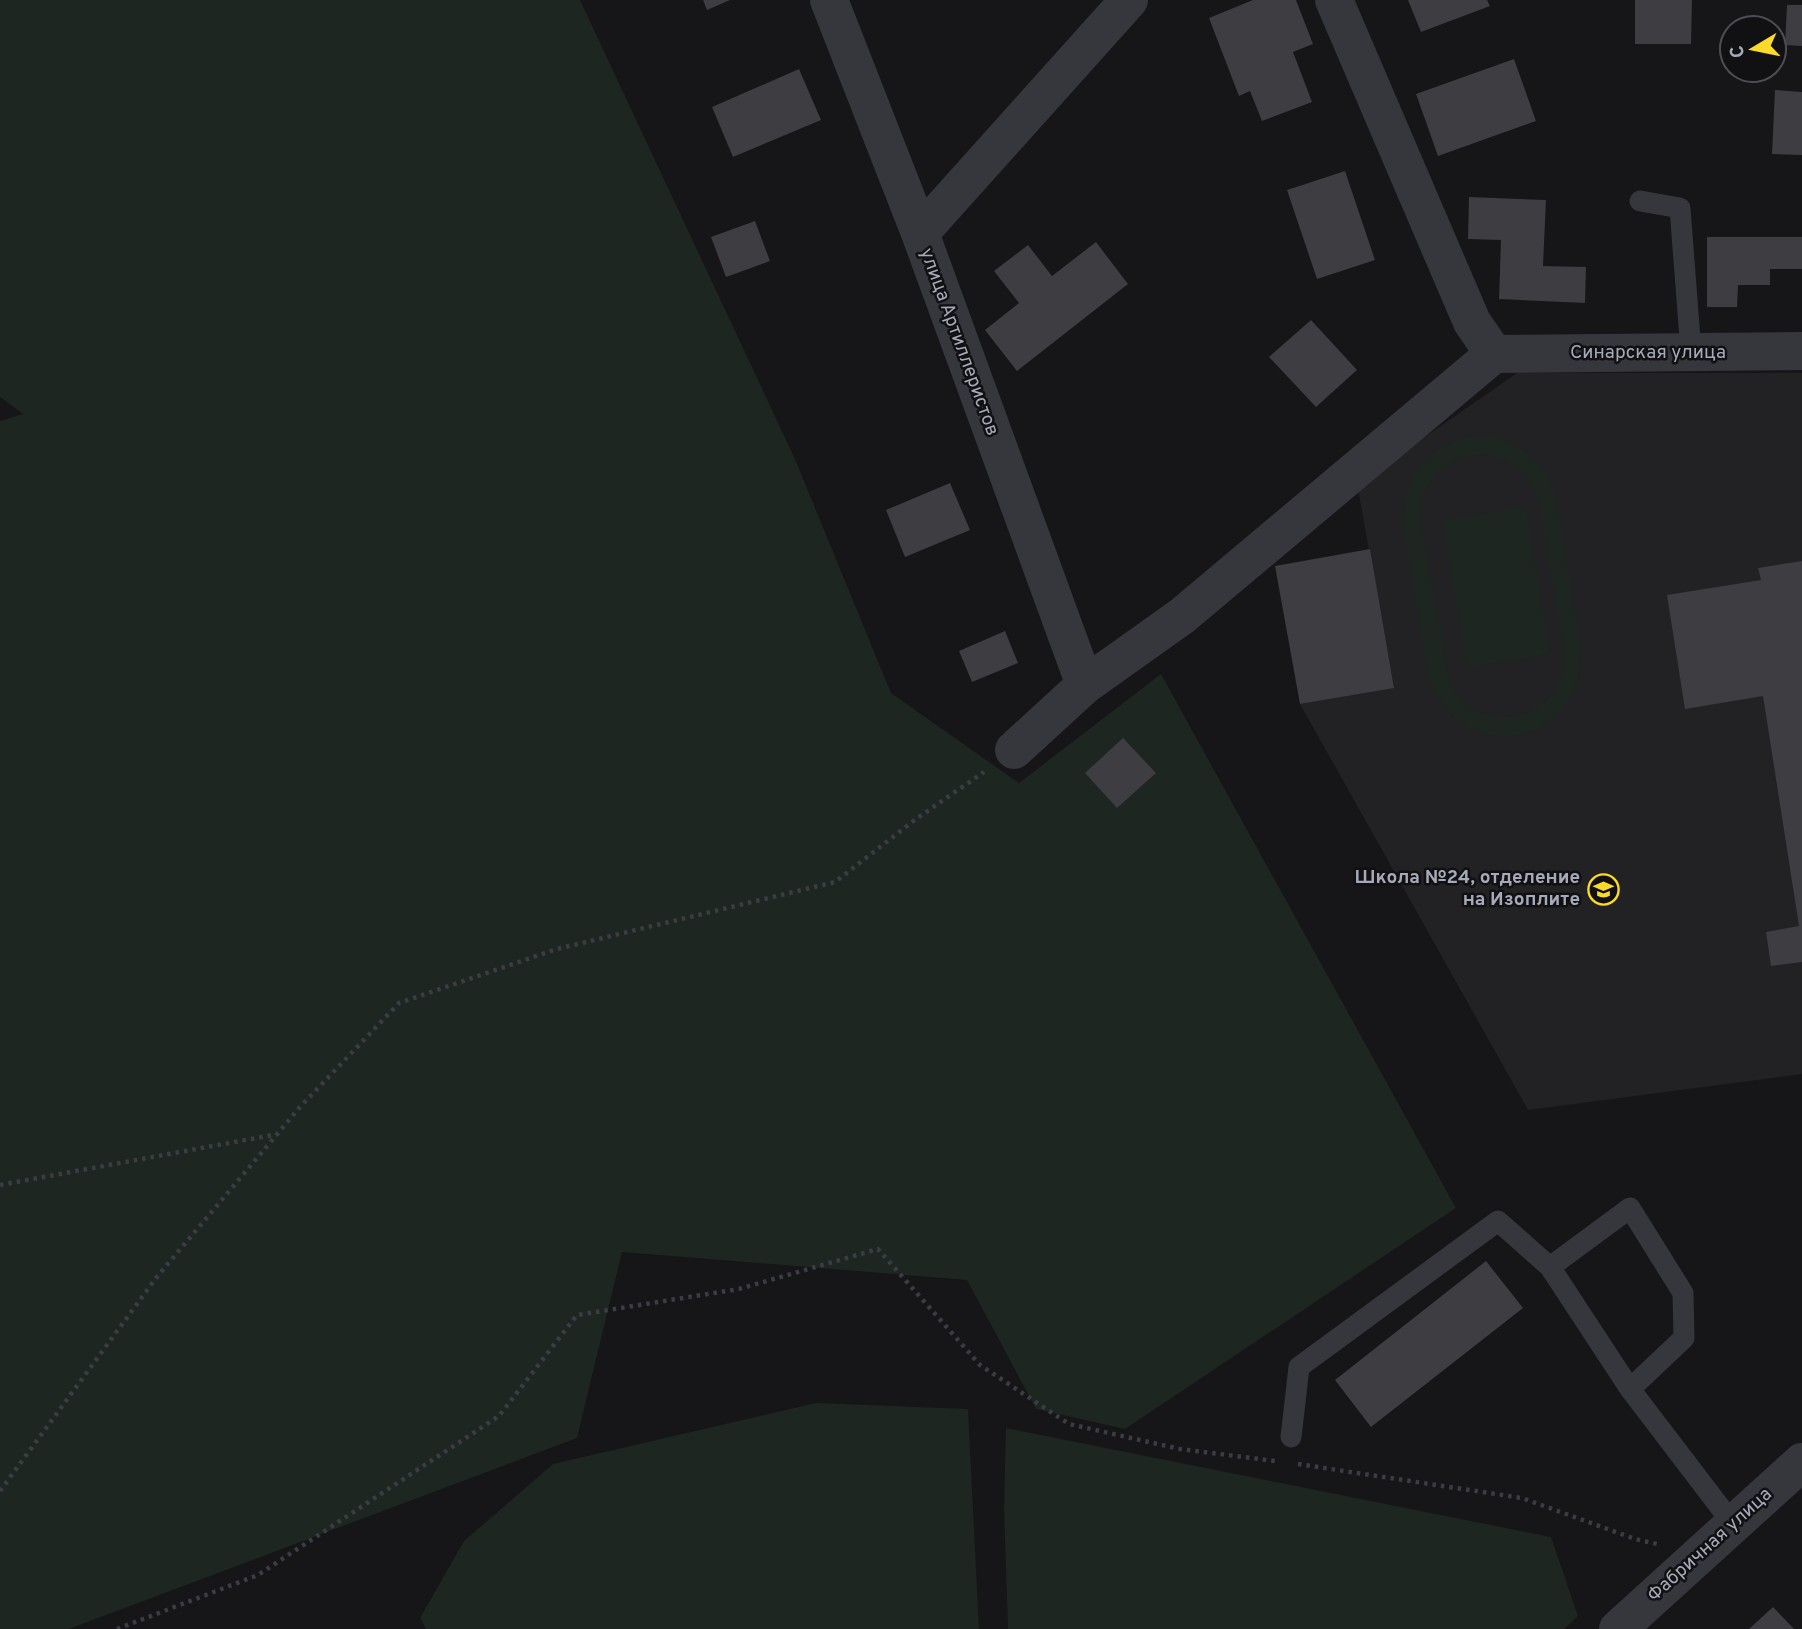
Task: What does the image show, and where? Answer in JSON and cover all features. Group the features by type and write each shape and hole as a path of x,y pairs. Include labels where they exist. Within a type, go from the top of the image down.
{"street":[{"name":"улица Артиллеристов","path":"829,0 920,233 1085,685"},
{"path":"920,233 1129,0"},
{"path":"1014,750 1085,685 1182,616 1494,354 1472,322 1334,0"},
{"name":"Синарская улица","path":"1494,354 1802,352"},
{"name":"Фабричная улица","path":"1618,1629 1802,1462"}],"lane":[{"path":"1640,201 1680,208 1691,352"},
{"path":"1550,1267 1630,1208 1683,1293 1684,1338 1630,1389"},
{"path":"1291,1437 1299,1367 1498,1221 1550,1267 1630,1389 1733,1524"}],"path":[{"path":"0,1491 156,1278 278,1134 399,1003 557,949 835,882 916,819 1014,750"},
{"path":"0,1185 278,1134"},
{"path":"117,1629 258,1574 499,1416 577,1315 739,1289 878,1249 981,1365 1069,1424 1180,1449 1248,1456 1522,1498 1635,1539 1662,1545 1686,1567"}],"shaded area":[{"path":"0,0 580,0 795,459 891,693 1019,783 1161,674 1456,1208 1125,1429 1036,1409 967,1280 622,1252 577,1438 69,1629 0,1629 0,421 23,414 0,397"},
{"name":"Школа №24, отделение на Изоплите","path":"1517,373 1802,373 1802,1074 1528,1110 1300,704 1394,687 1357,484"},
{"path":"1488,436 1514,444 1533,457 1547,476 1557,501 1581,645 1577,681 1563,708 1542,726 1517,736 1490,735 1464,724 1442,703 1427,671 1403,527 1407,489 1423,461 1450,443","holes":["1470,455 1496,457 1515,467 1535,493 1540,506 1563,647 1562,671 1554,691 1545,702 1534,709 1509,717 1495,717 1470,707 1450,683 1421,525 1423,500 1438,472"]},
{"path":"1526,506 1550,654 1467,668 1442,520"},
{"path":"816,1403 968,1409 979,1629 426,1629 420,1618 464,1541 553,1464"},
{"path":"1006,1428 1551,1537 1578,1616 1564,1629 1008,1629 1004,1509"}],"building":[{"path":"703,0 730,0 707,10"},
{"path":"1253,0 1296,0 1313,44 1293,52 1312,102 1262,121 1250,91 1239,96 1209,18"},
{"path":"1408,0 1487,0 1490,6 1421,32"},
{"path":"1635,0 1692,0 1691,44 1635,44"},
{"path":"1787,5 1802,5 1802,46 1788,45"},
{"path":"1514,59 1536,121 1438,156 1416,94"},
{"path":"799,69 821,120 733,157 712,107"},
{"path":"1775,90 1802,92 1802,155 1772,154"},
{"path":"1345,171 1375,260 1317,279 1287,190"},
{"path":"1469,197 1546,200 1543,266 1586,267 1585,303 1499,299 1501,240 1468,239"},
{"path":"755,221 770,261 726,277 711,237"},
{"path":"1707,237 1802,237 1802,269 1770,269 1770,285 1738,285 1737,307 1707,307"},
{"path":"1096,242 1128,284 1017,371 985,330 1019,303 994,271 1028,245 1052,276"},
{"path":"1311,320 1357,370 1316,407 1269,357"},
{"path":"950,483 970,530 905,557 886,510"},
{"path":"1370,549 1394,688 1300,704 1275,566"},
{"path":"1802,561 1802,962 1771,966 1766,932 1799,926 1763,696 1685,709 1667,595 1761,580 1758,568"},
{"path":"1005,631 1018,663 972,682 959,651"},
{"path":"1123,738 1156,773 1117,808 1085,773"},
{"path":"1486,1261 1523,1308 1371,1427 1335,1380"},
{"path":"1773,1607 1794,1629 1749,1629"}],"place":[{"name":"Школа №24, отделение на Изоплите","path":"1603,889"}]}
